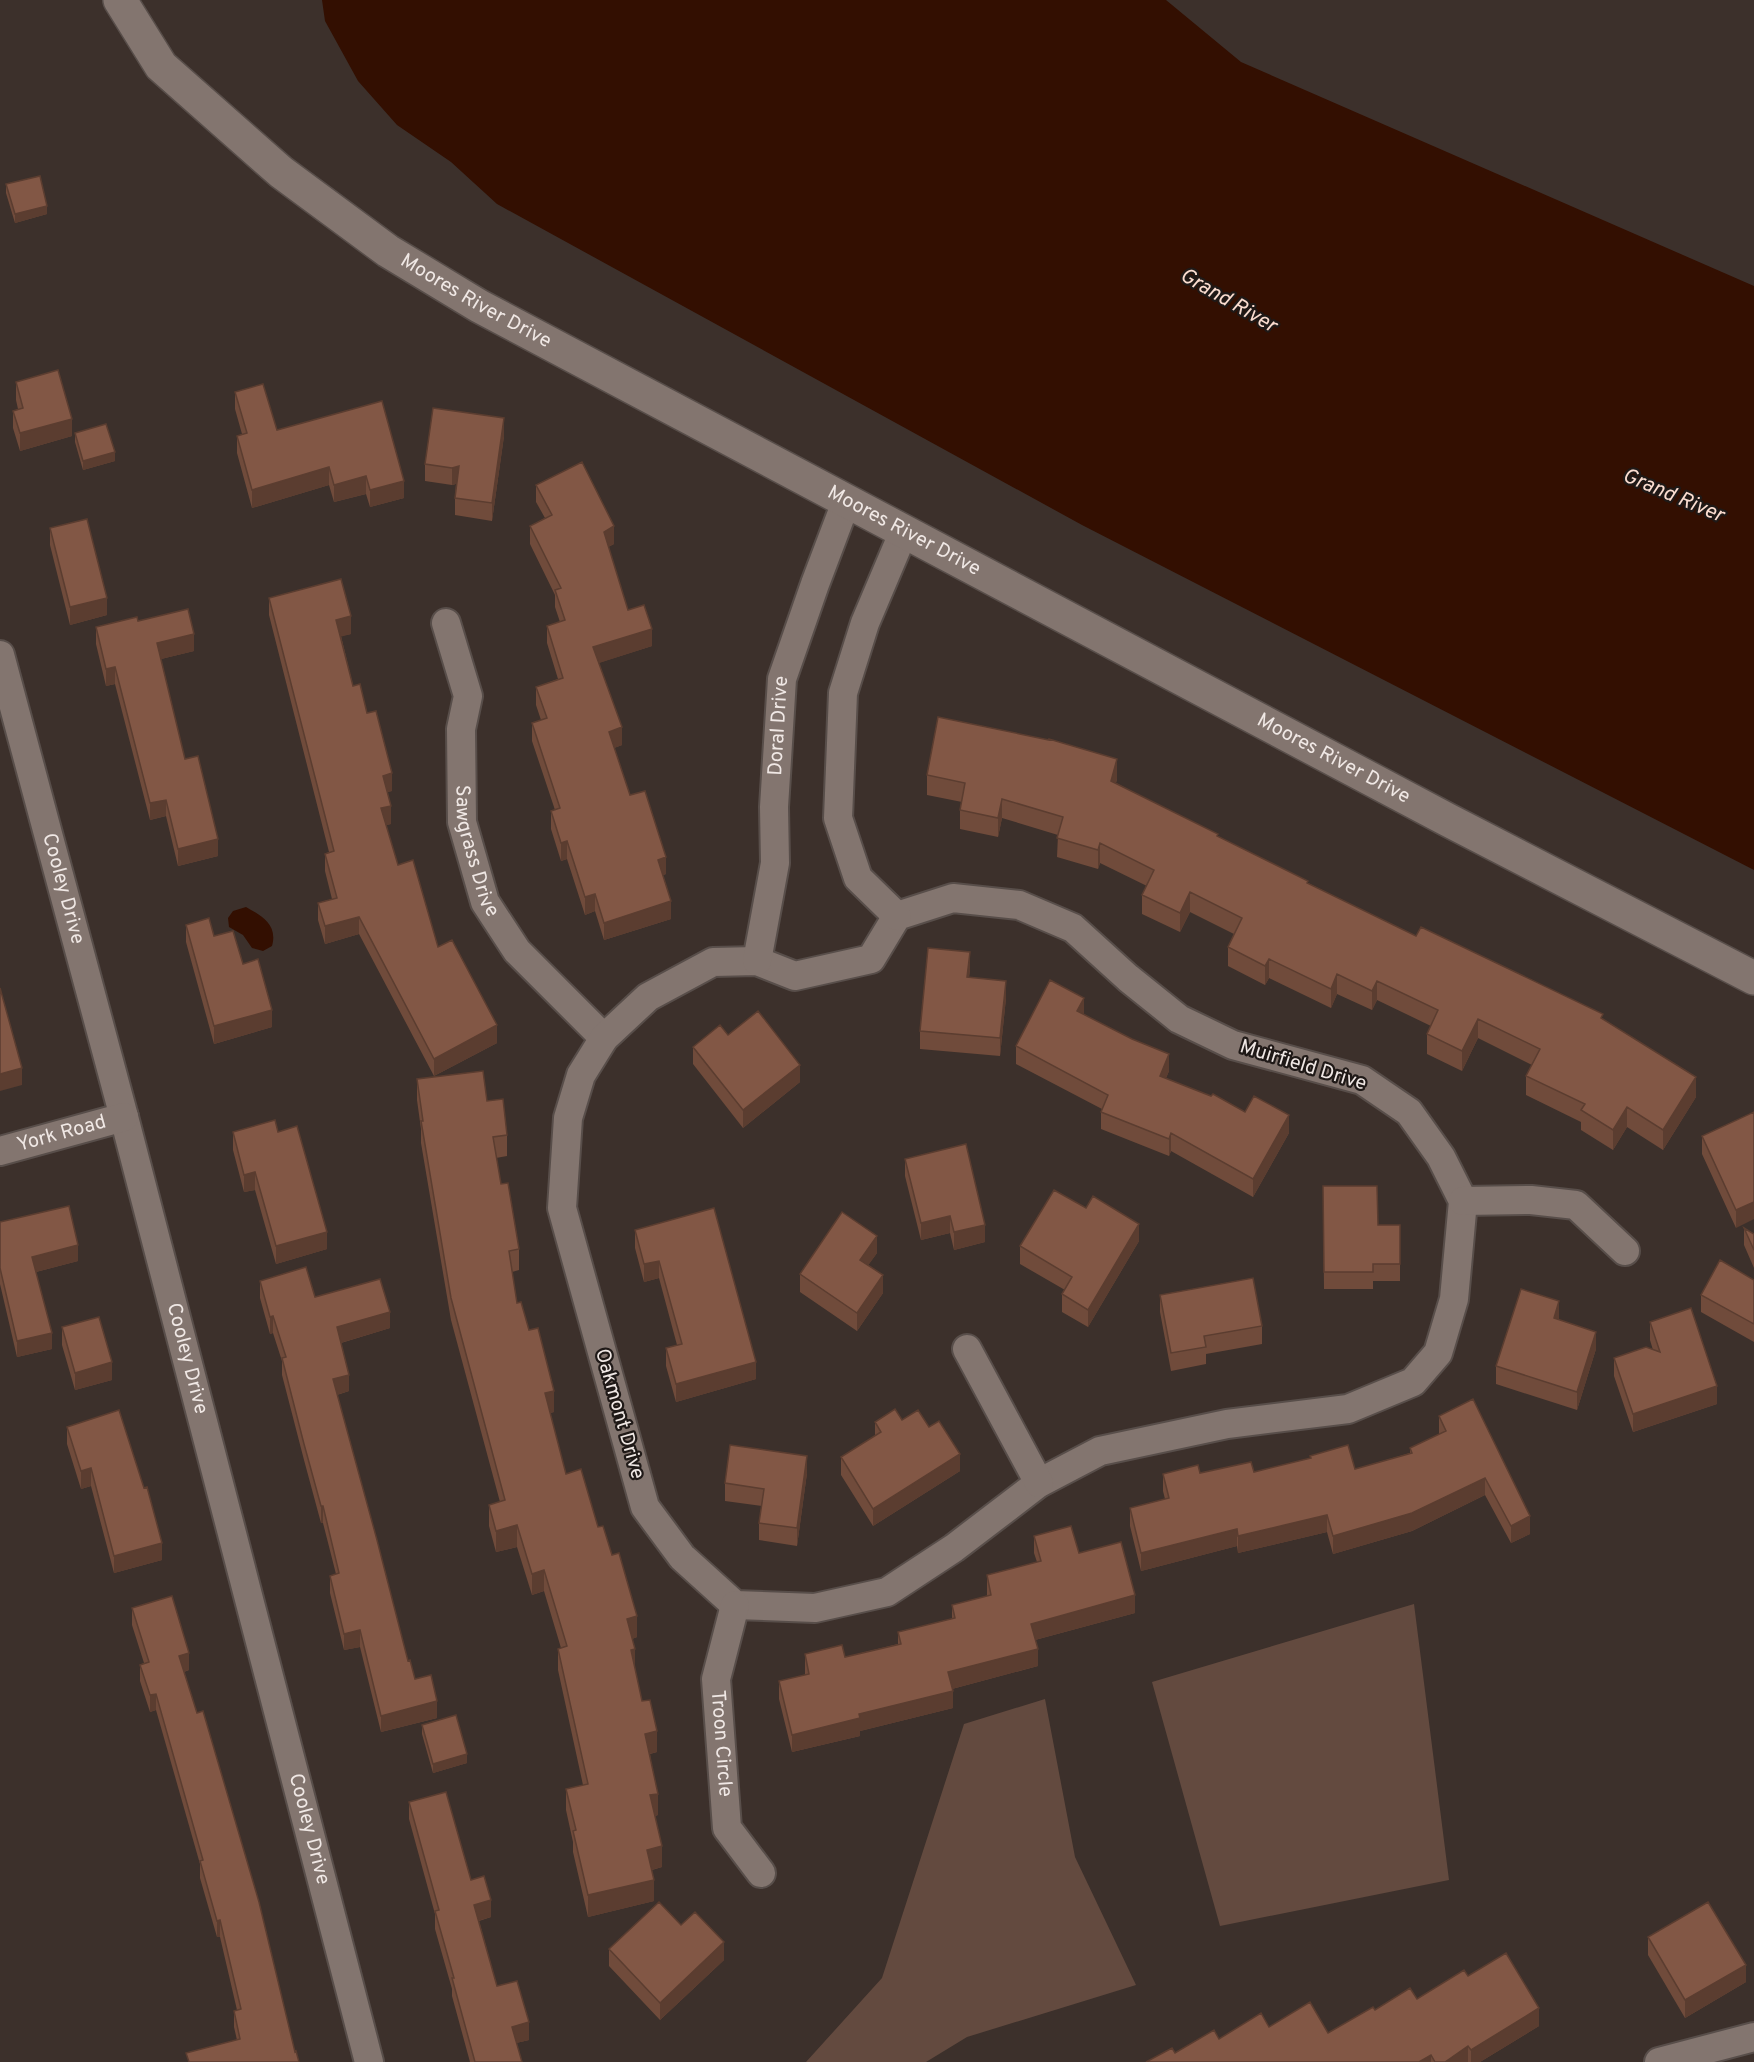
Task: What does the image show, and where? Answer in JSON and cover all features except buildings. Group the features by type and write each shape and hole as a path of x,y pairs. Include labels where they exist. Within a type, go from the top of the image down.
{"street":[{"name":"Moores River Drive","path":"120,0 161,66 281,172 388,251 479,306 846,502 1754,978"},
{"name":"Doral Drive","path":"757,961 775,863 774,807 782,679 846,502"},
{"path":"757,961 795,976 871,959 897,916 858,878 838,818 843,693 865,622 904,531"},
{"name":"Sawgrass Drive","path":"446,623 468,696 461,729 462,822 485,902 517,951 604,1038"},
{"name":"Cooley Drive","path":"0,655 124,1117 369,2062"},
{"name":"Muirfield Drive","path":"897,916 953,898 1019,905 1073,928 1128,978 1179,1019 1233,1045 1362,1080 1409,1112 1441,1157 1463,1201"},
{"name":"Oakmont Drive","path":"735,1605 682,1557 645,1507 562,1208 568,1118 581,1075 604,1038 648,997 713,962 757,961"},
{"name":"York Road","path":"0,1151 124,1117"},
{"path":"735,1605 815,1608 886,1592 954,1548 1039,1483 1100,1451 1227,1424 1348,1409 1413,1382 1438,1353 1454,1299 1463,1201 1531,1200 1576,1205 1625,1251"},
{"path":"967,1349 1039,1483"},
{"name":"Troon Circle","path":"735,1605 716,1679 726,1828 761,1873"},
{"path":"1659,2062 1754,2037"}],"shaded area":[{"path":"1414,1604 1449,1880 1220,1926 1152,1682"},
{"path":"1045,1699 1075,1857 1136,1985 967,2037 926,2062 806,2062 882,1978 964,1724"}],"water":[{"name":"Grand River","path":"322,0 1166,0 1241,62 1754,286 1754,870 1082,525 497,204 451,162 397,125 358,81 325,21"},
{"path":"246,907 263,918 273,932 272,946 263,951 252,948 243,935 229,927 228,918 233,911"}]}
